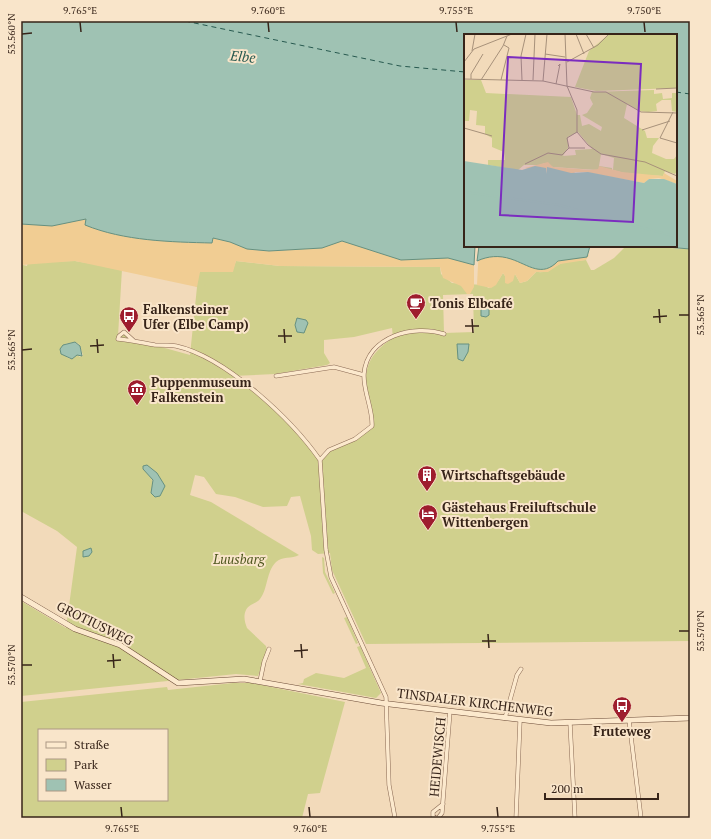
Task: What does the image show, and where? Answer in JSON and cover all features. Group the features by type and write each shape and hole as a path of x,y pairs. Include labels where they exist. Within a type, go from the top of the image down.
{"street":[{"path":"320,460 329,450 355,439 372,426 364,376 372,353 394,335 422,330 444,334"},
{"path":"134,341 176,346 202,356 228,372 261,395 308,442 320,460 326,550 330,577 388,703 388,772 395,818"},
{"path":"276,376 334,367 364,376"},
{"name":"GROTIUSWEG","path":"21,597 76,629 120,645 178,683"},
{"path":"260,681 264,662 270,649"},
{"path":"504,718 517,675 521,669"},
{"name":"TINSDALER KIRCHENWEG","path":"178,683 235,678 388,703 520,721 570,723 690,718"},
{"name":"HEIDEWISCH","path":"443,804 433,812 433,816 437,818 442,815 443,804 450,711"},
{"path":"629,720 641,818"},
{"path":"516,818 520,721"},
{"path":"570,723 575,818"}],"green space":[{"name":"Luusbarg","path":"625,247 690,249 690,641 366,644 332,570 330,553 318,554 312,550 311,536 300,496 291,497 287,506 263,507 235,497 216,494 204,477 195,475 190,495 211,502 299,555 281,559 276,562 270,571 263,595 258,601 247,608 245,612 247,628 266,646 267,651 258,676 236,674 21,696 21,601 66,628 77,547 57,531 21,511 21,259 23,265 27,266 28,262 75,261 122,269 118,336 123,333 129,338 190,355 197,287 191,284 200,272 232,272 236,261 280,266 440,267 441,274 452,283 483,285 489,288 498,281 503,273 505,276 513,276 515,274 520,283 527,281 536,272 547,271 563,263 586,260 591,270 594,270 614,258","holes":["473,294 474,332 444,333 443,295","392,328 393,338 381,347 368,366 366,387 373,425 356,440 329,450 322,461 307,442 259,394 232,376 275,374 327,365 330,363 324,353 324,340 354,337","75,342 79,344 83,355 80,357 77,355 72,359 68,358 60,349 65,344","151,468 157,473 164,485 158,497 154,496 151,491 153,481 143,469"]},
{"path":"322,557 324,558 325,572 335,593 333,594 323,573"},
{"path":"347,617 358,643 356,644 344,618"},
{"path":"360,646 381,693 376,698 298,684 303,683 304,679 316,673 344,678 366,668 357,647"},
{"path":"233,683 251,683 345,702 320,793 308,794 302,818 21,818 21,702 167,687 168,690"}],"sand":[{"path":"341,216 464,246 474,260 474,287 470,294 467,294 461,286 443,278 440,267 280,266 236,261 233,272 200,272 197,287 75,261 21,265 21,224 54,224 86,218 98,230 115,234 181,242 212,243 213,238 230,242 247,249 269,251 322,248"},
{"path":"479,247 589,255 586,260 560,264 548,272 536,272 527,281 520,283 515,274 513,281 508,284 505,283 505,276 503,273 496,285 491,288 477,285"}],"water":[{"name":"Elbe","path":"21,21 690,21 690,249 667,247 677,247 677,34 464,34 464,247 475,247 474,265 448,258 401,260 342,241 322,248 269,251 247,249 230,242 213,238 212,243 148,240 116,234 85,225 86,219 52,226 21,224"},
{"path":"479,247 590,247 587,257 558,261 546,269 535,269 502,257 489,257 477,261"},
{"path":"483,304 486,305 489,310 489,315 486,317 481,316 481,308"},
{"path":"297,318 306,320 308,323 304,333 297,332 295,325"},
{"path":"75,342 80,346 82,356 77,355 72,359 61,354 60,349 63,345"},
{"path":"457,344 469,344 468,352 463,361 458,359"},
{"path":"147,465 157,473 165,486 160,496 155,497 151,493 153,480 143,469 143,466"},
{"path":"91,548 92,552 89,556 83,557 83,551"}],"ferry route":[{"path":"185,21 400,66 464,72"},
{"path":"677,92 690,94"}],"place":[{"name":"Tonis Elbcafé","path":"416,320"},
{"name":"Falkensteiner Ufer (Elbe Camp)","path":"129,333"},
{"name":"Puppenmuseum Falkenstein","path":"137,406"},
{"name":"Wirtschaftsgebäude","path":"427,492"},
{"name":"Gästehaus Freiluftschule Wittenbergen","path":"428,531"},
{"name":"Fruteweg","path":"622,723"}]}
